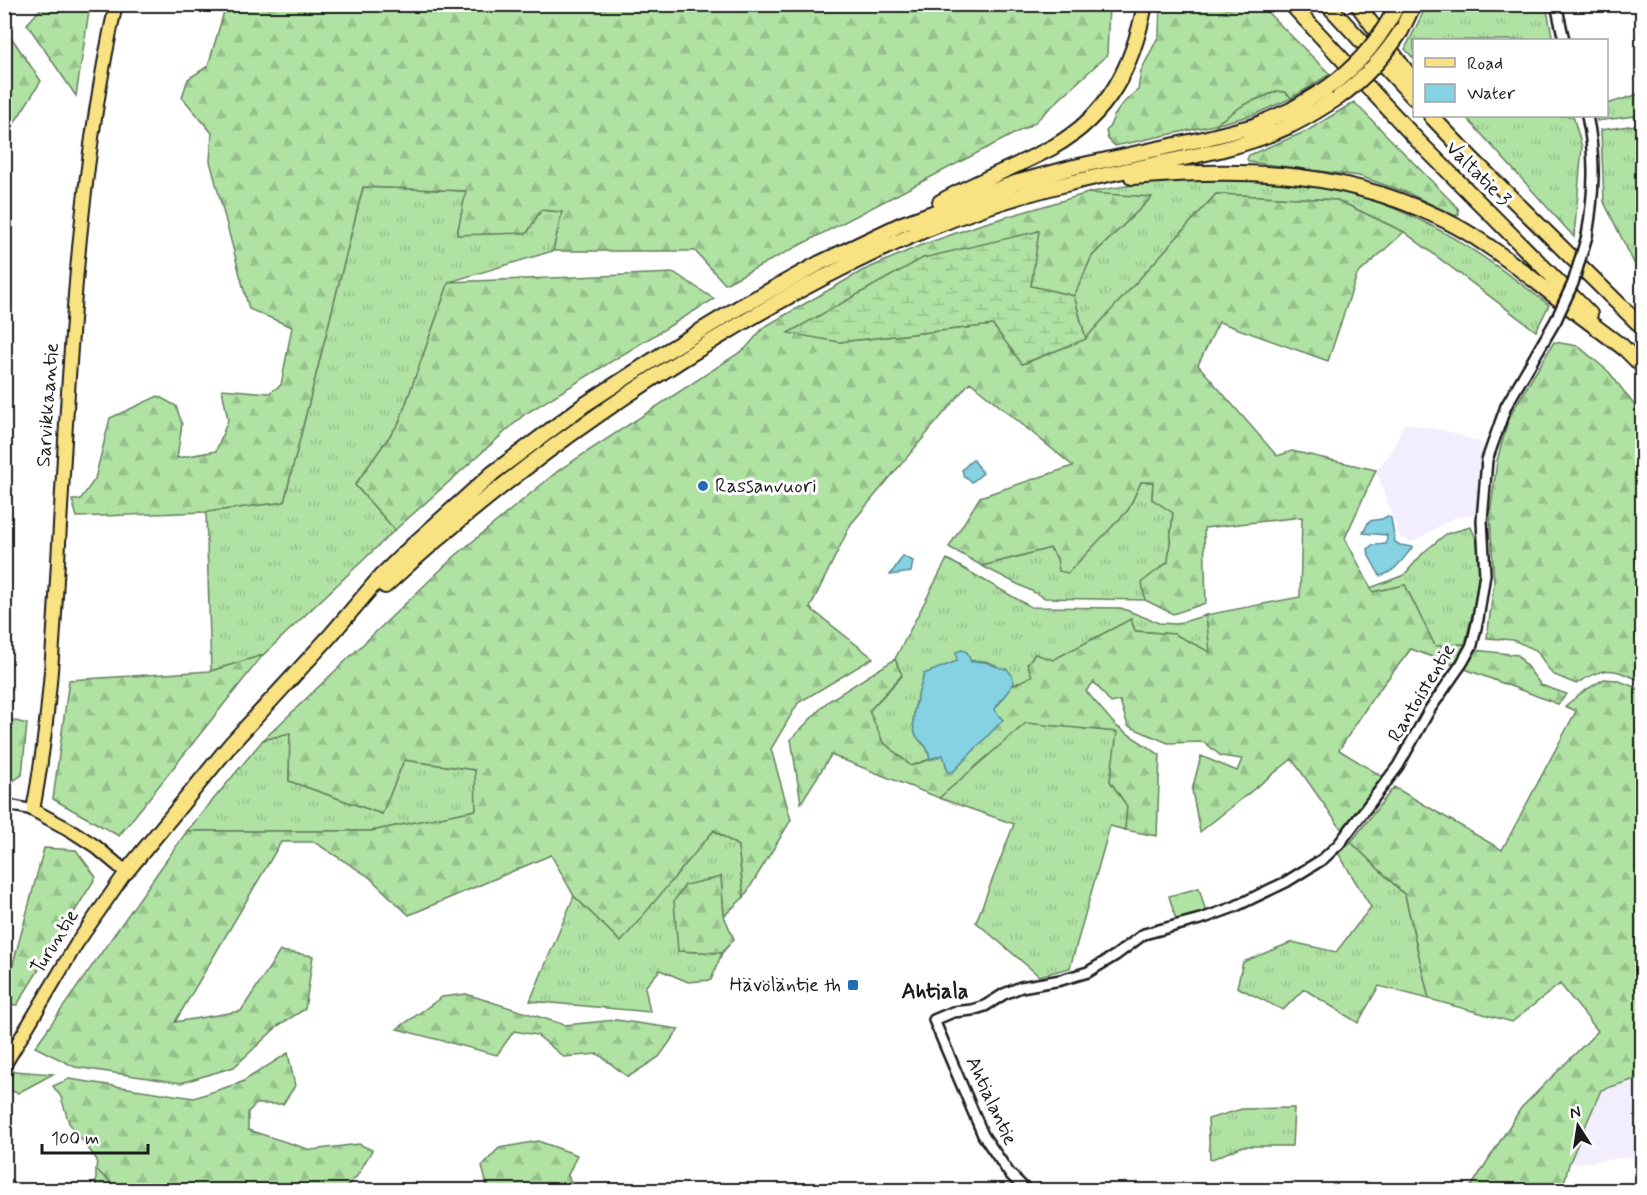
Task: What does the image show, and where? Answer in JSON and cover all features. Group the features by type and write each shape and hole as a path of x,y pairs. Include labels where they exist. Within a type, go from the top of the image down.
{"highway":[{"path":"126,873 231,744 330,636 381,576 493,473 584,405 740,307 820,263 902,224 952,195 1053,147 1078,129 1107,99 1126,70 1137,42 1145,4"},
{"name":"Valtatie 3","path":"1291,4 1419,142 1642,366"},
{"path":"1327,4 1413,97"},
{"path":"1357,4 1413,81"},
{"path":"902,224 1015,183 1074,167 1254,126 1291,110 1327,88 1354,66 1372,45 1398,4"},
{"path":"330,636 466,514 595,416 682,359 805,287 883,248 987,206 1076,181 1261,138 1286,128 1339,98 1352,88 1384,56 1401,31 1414,4"},
{"name":"Valtatie 3","path":"1432,117 1642,327"},
{"path":"1442,117 1473,160"},
{"path":"1076,181 1181,172 1252,172 1294,175 1358,188 1423,209 1457,227 1492,249 1625,349"}],"main road":[{"name":"Sarvikkaantie","path":"33,810 47,703 77,262 87,168 116,4"},
{"path":"33,810 80,836 126,873"},
{"name":"Turuntie","path":"4,1066 77,943 126,873"}],"street":[{"path":"1556,4 1564,39"},
{"name":"Rantoistentie","path":"934,1020 953,1012 986,1006 1015,988 1088,972 1144,934 1214,914 1286,882 1323,859 1340,844 1398,766 1430,709 1472,645 1485,574 1482,521 1487,460 1506,406 1557,320 1573,283 1587,236 1594,186 1594,156 1587,117"},
{"path":"4,804 33,810"},
{"name":"Ahtialantie","path":"934,1020 983,1135 1009,1173 1026,1191"}],"shaded area":[{"path":"1404,423 1447,431 1484,444 1478,472 1476,515 1456,517 1412,542 1400,537 1376,470 1391,453"},
{"path":"1642,1077 1642,1156 1569,1164 1601,1090"}],"green space":[{"path":"45,4 90,5 76,96 27,24"},
{"path":"1109,4 1107,55 1033,124 725,284 695,251 553,251 562,212 541,210 527,233 457,235 466,191 363,187 284,502 206,512 77,517 72,500 80,500 95,479 110,418 158,396 176,406 182,424 177,458 216,451 228,420 222,389 269,393 281,385 292,327 249,309 210,161 212,133 182,97 188,79 208,66 226,5"},
{"path":"1160,5 1260,5 1330,74 1292,98 1285,92 1277,91 1245,104 1214,125 1115,146 1108,139 1106,131 1114,115 1138,90 1141,71 1159,35"},
{"path":"1427,5 1546,5 1553,39 1413,39 1413,58 1405,49"},
{"path":"11,37 41,81 5,138 5,45"},
{"path":"1278,91 1285,92 1292,98 1253,115 1214,125 1245,104"},
{"path":"1642,93 1642,115 1597,121 1596,117 1608,117 1608,104"},
{"path":"1354,102 1458,208 1459,214 1455,216 1408,193 1359,176 1249,162 1247,159 1249,155 1307,131"},
{"path":"1466,117 1573,117 1582,147 1574,237"},
{"path":"1642,124 1642,273 1634,263 1604,202 1601,130"},
{"path":"1269,179 1355,195 1408,214 1458,241 1549,305 1536,331 1404,232 1337,200 1216,194 1086,339 1074,296 1092,256 1151,198 1088,193 1155,183"},
{"path":"363,187 467,191 457,234 541,210 563,212 553,251 449,282 399,423 355,485 395,530 263,655 211,671 206,512 284,502"},
{"path":"1088,193 1152,197 1092,256 1074,296 1031,286 1038,231 839,342 993,325 1023,364 1086,338 1216,194 1337,200 1404,232 1357,275 1328,361 1219,322 1198,365 1277,456 1292,451 1376,470 1345,538 1373,592 1405,585 1435,646 1465,644 1454,665 1411,649 1372,699 1339,750 1383,777 1342,830 1292,759 1200,832 1192,790 1201,756 1237,771 1242,759 1221,756 1204,742 1168,743 1128,726 1120,701 1111,703 1094,682 1086,691 1116,726 1160,755 1157,836 1125,830 1127,806 1110,781 1117,732 1026,723 939,798 831,755 801,803 791,739 827,702 895,659 902,675 869,711 883,742 911,766 943,755 948,771 1002,720 994,710 1010,687 1032,676 1027,664 1035,654 1053,660 1131,619 1135,631 1174,634 1210,652 1206,615 1300,597 1302,517 1204,528 1206,603 1173,614 1145,600 1142,582 1168,562 1173,513 1152,499 1153,482 1141,482 1128,510 1068,573 1059,571 1057,558 1050,548 982,566 949,547 980,497 1073,466 970,382 851,524 810,608 873,658 798,703 771,749 791,820 744,897 738,846 714,830 621,942 574,896 551,855 409,915 368,876 314,842 281,842 175,1022 241,1011 280,951 313,956 305,1009 279,1025 234,1067 181,1083 75,1067 35,1047 187,831 371,831 476,810 475,770 404,760 382,814 289,781 290,733 263,740 455,556 559,470 745,349 764,327 862,271 919,246 979,225"},
{"path":"1039,231 1031,286 1074,296 1086,339 1022,364 993,325 839,342 788,333 923,258"},
{"path":"675,273 714,299 525,414 395,530 355,485 399,423 449,282"},
{"path":"1554,342 1578,346 1609,372 1642,415 1642,681 1609,670 1602,671 1576,684 1552,674 1536,650 1513,640 1487,638 1494,583 1490,515 1497,461 1509,417"},
{"path":"1141,482 1153,482 1152,499 1173,512 1168,562 1143,582 1145,600 1045,598 982,566 1050,548 1057,558 1059,570 1128,510"},
{"path":"1471,527 1478,545 1479,569 1465,644 1435,646 1405,585 1373,592 1370,588 1404,575 1424,552 1446,534"},
{"path":"947,559 1031,607 1121,608 1159,623 1177,624 1206,615 1211,653 1174,634 1135,631 1131,619 1053,660 1032,676 1010,687 1001,670 985,661 964,662 924,674 913,721 916,735 925,746 930,759 911,766 883,742 869,711 902,676 895,659"},
{"path":"1475,650 1518,655 1541,685 1567,694 1558,704 1465,669"},
{"path":"263,655 119,836 53,799 69,680 211,671"},
{"path":"1604,679 1617,680 1642,690 1642,1077 1601,1090 1569,1164 1562,1190 1469,1190 1521,1108 1598,1031 1560,984 1512,1022 1429,999 1405,895 1351,842 1394,787 1502,850 1576,711 1565,706"},
{"path":"12,720 27,724 22,775 13,781 4,774 5,727"},
{"path":"1025,722 1118,732 1110,781 1127,806 1125,830 1110,826 1070,968 1039,976 976,922 1014,824 939,798"},
{"path":"290,733 289,781 382,814 404,760 476,770 476,810 371,831 187,831 263,740"},
{"path":"713,830 738,846 744,897 724,916 721,877 678,951 722,953 711,980 688,982 660,970 645,987 650,1012 530,1001 574,896 621,942"},
{"path":"1351,842 1405,895 1429,999 1379,986 1358,1023 1304,989 1283,1010 1237,987 1243,962 1292,942 1336,952 1371,907 1338,853"},
{"path":"44,848 76,850 96,877 17,1005 5,1004 5,994"},
{"path":"721,877 724,916 734,939 722,953 678,951 674,901 685,885"},
{"path":"1199,888 1206,912 1176,920 1169,896"},
{"path":"466,994 565,1025 616,1020 679,1029 659,1057 628,1077 598,1054 564,1057 537,1035 514,1031 497,1055 397,1029 442,997"},
{"path":"288,1053 295,1086 283,1104 256,1104 248,1112 248,1130 311,1150 359,1144 372,1150 357,1176 343,1190 121,1190 96,1170 97,1160 69,1123 61,1097 53,1086 69,1079 194,1098 242,1082"},
{"path":"14,1071 53,1074 18,1093 5,1089"},
{"path":"1294,1108 1292,1146 1243,1146 1210,1160 1208,1119 1242,1109"},
{"path":"538,1141 577,1155 568,1175 574,1190 488,1190 482,1166 499,1148"},
{"path":"96,1170 121,1190 96,1190"}],"water":[{"path":"973,459 983,473 972,482 964,477 962,470"},
{"path":"1387,516 1391,518 1395,542 1413,547 1395,568 1380,576 1369,556 1368,549 1372,545 1386,544 1387,535 1363,533 1369,521"},
{"path":"903,556 913,561 911,572 890,575"},
{"path":"962,650 967,652 971,662 983,662 1007,669 1014,683 994,710 1003,720 953,772 948,772 943,755 930,759 925,746 916,735 913,721 924,674 957,661 956,652"}],"place":[{"name":"Rassanvuori","path":"703,486"},
{"name":"Hävöläntie th","path":"853,985"}],"district":[{"name":"Ahtiala","path":"935,992"}]}
